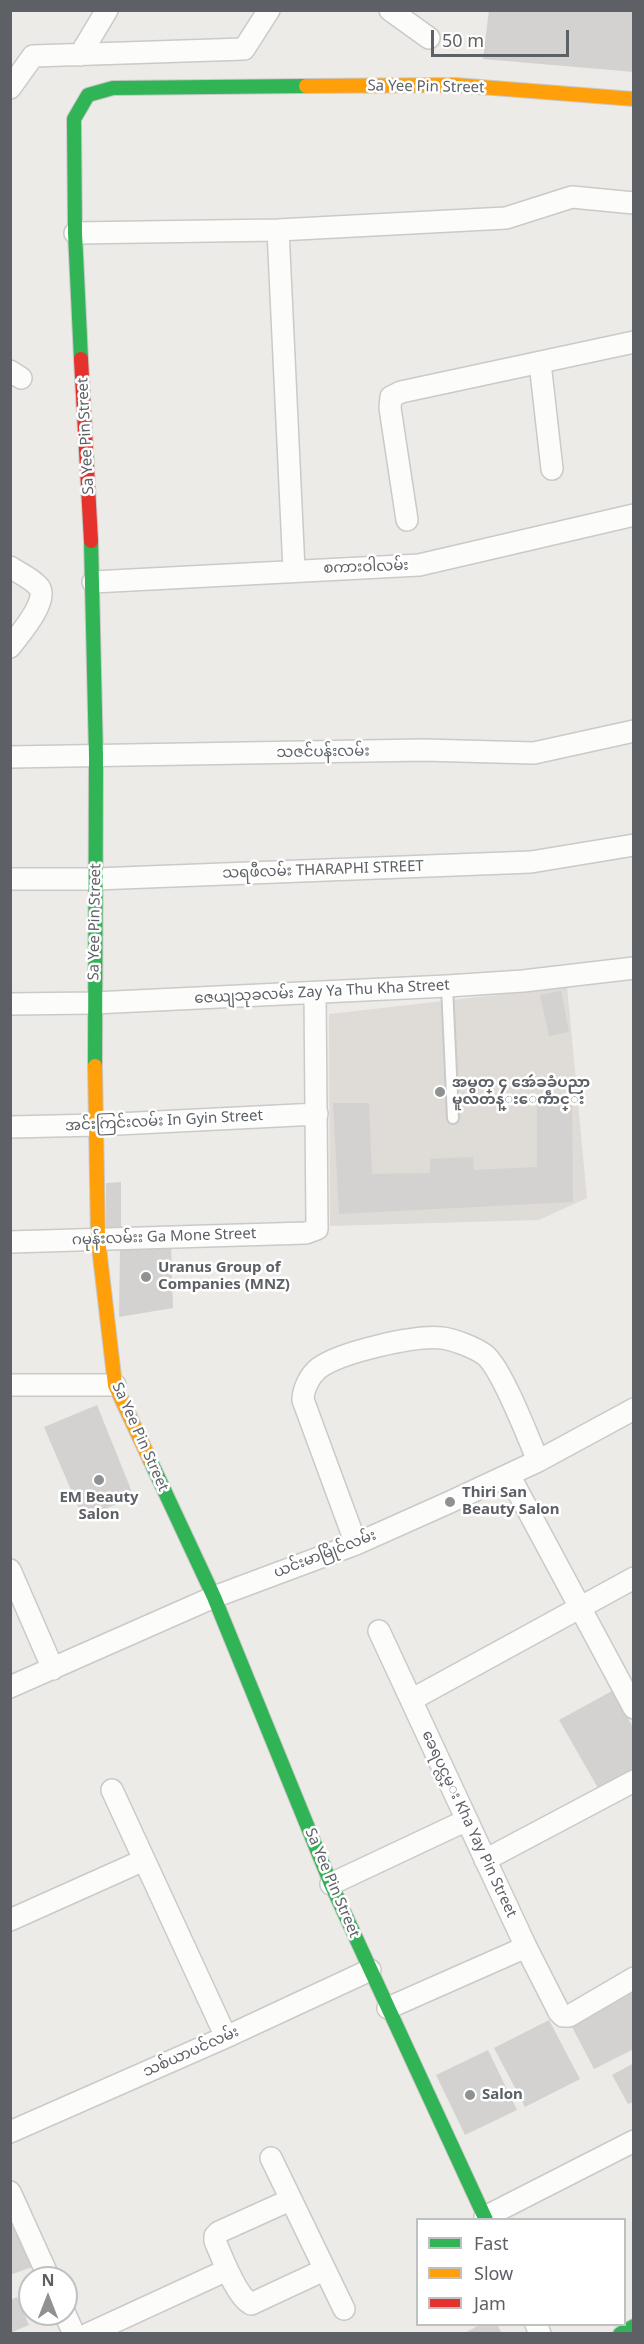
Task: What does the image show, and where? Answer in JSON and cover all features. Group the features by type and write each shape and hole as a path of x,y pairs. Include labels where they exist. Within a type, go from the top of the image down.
{"street":[{"path":"80,55 107,10"},
{"path":"10,88 33,57 244,49 269,10"},
{"path":"390,10 429,38"},
{"name":"Sa Yee Pin Street","path":"485,2218 331,1884 214,1597 115,1385 98,1239 98,1125 94,1003 96,756 93,582 75,233 74,119 88,95 113,88 455,85 633,99"},
{"path":"75,233 278,230 506,218 572,197 633,203"},
{"path":"278,230 294,570"},
{"path":"407,520 390,408 391,397 401,392 633,342"},
{"path":"540,363 552,469"},
{"name":"စကားဝါလမ်း","path":"93,582 419,565 633,515"},
{"path":"10,567 39,587 42,595 39,607 10,647"},
{"name":"သဇင်ပန်းလမ်း","path":"10,757 423,750 534,753 633,731"},
{"name":"သရဖီလမ်း THARAPHI STREET","path":"10,879 96,879 531,862 633,845"},
{"name":"ဇေယျသုခလမ်း Zay Ya Thu Kha Street","path":"10,1004 94,1003 447,986 524,981 633,968"},
{"path":"315,993 317,1114"},
{"name":"အင်းကြင်းလမ်း In Gyin Street","path":"10,1127 317,1114"},
{"name":"ဂမုန်းလမ်းး Ga Mone Street","path":"10,1242 306,1233 317,1229 317,1114"},
{"path":"356,1544 303,1400 303,1390 316,1369 338,1357 394,1342 441,1338 485,1355 497,1369 538,1461"},
{"path":"10,1385 115,1385"},
{"name":"ယင်းမာမြိုင်လမ်း","path":"10,1687 214,1597 356,1544 538,1461 633,1409"},
{"path":"509,1475 632,1702"},
{"path":"10,1570 53,1669"},
{"path":"411,1700 633,1578"},
{"name":"ခေရပင္လမ္း Kha Yay Pin Street","path":"379,1630 526,1947 563,2016 569,2016 633,1978"},
{"path":"485,1860 633,1781"},
{"path":"112,1790 226,2037"},
{"path":"331,1884 467,1820"},
{"path":"10,1920 144,1860"},
{"path":"387,2008 526,1947"},
{"name":"သစ်ယာပင်လမ်း","path":"10,2132 226,2037 370,1970"},
{"path":"485,2218 633,2141"},
{"path":"271,2158 344,2308"},
{"path":"10,2192 44,2266"},
{"path":"291,2200 219,2232 215,2236 227,2270 245,2301 251,2304 324,2270"},
{"path":"88,2334 227,2270"},
{"path":"620,2334 633,2326"}],"lane":[{"path":"447,986 453,1118"}],"shaded area":[{"path":"567,987 587,1198 539,1220 330,1226 329,1014"}],"building":[{"path":"489,10 634,10 634,72 483,59"},
{"path":"561,991 569,1032 549,1036 540,995"},
{"path":"572,1095 573,1202 339,1214 333,1103 369,1103 372,1174 430,1173 430,1159 473,1157 474,1170 537,1167 537,1097"},
{"path":"121,1182 121,1232 106,1232 106,1183"},
{"name":"Uranus Group of Companies (MNZ)","path":"171,1243 173,1308 119,1317 120,1247"},
{"path":"97,1405 134,1497 83,1518 44,1427"},
{"path":"612,1691 634,1729 634,1768 598,1788 559,1720"},
{"path":"632,1992 634,2049 594,2069 570,2023"},
{"path":"549,2020 580,2079 525,2107 494,2048"},
{"path":"488,2050 517,2110 465,2135 436,2075"},
{"path":"634,2063 634,2102 628,2104 612,2075"},
{"path":"10,2216 32,2266 18,2266 18,2272 10,2275"},
{"path":"17,2297 18,2326 27,2326 10,2333 10,2300"},
{"path":"477,2326 498,2326 502,2334 463,2334"}],"traffic: fast":[{"path":"81,359 75,233 74,119 88,95 113,88 306,86"},
{"path":"91,541 96,756 95,1066"},
{"path":"150,1460 214,1597 331,1884 485,2218"},
{"path":"620,2334 634,2326"}],"traffic: slow":[{"path":"306,86 455,85 634,99"},
{"path":"95,1066 98,1239 115,1385 150,1460"}],"traffic: jam":[{"path":"81,359 91,541"}],"place":[{"name":"အမွတ္ ၄ အေဴခခံပညာ မူလတန္းေကဵာင္း","path":"440,1092"},
{"name":"Uranus Group of Companies (MNZ)","path":"146,1277"},
{"name":"EM Beauty Salon","path":"99,1480"},
{"name":"Thiri San Beauty Salon","path":"450,1502"},
{"name":"Salon","path":"470,2095"}]}
